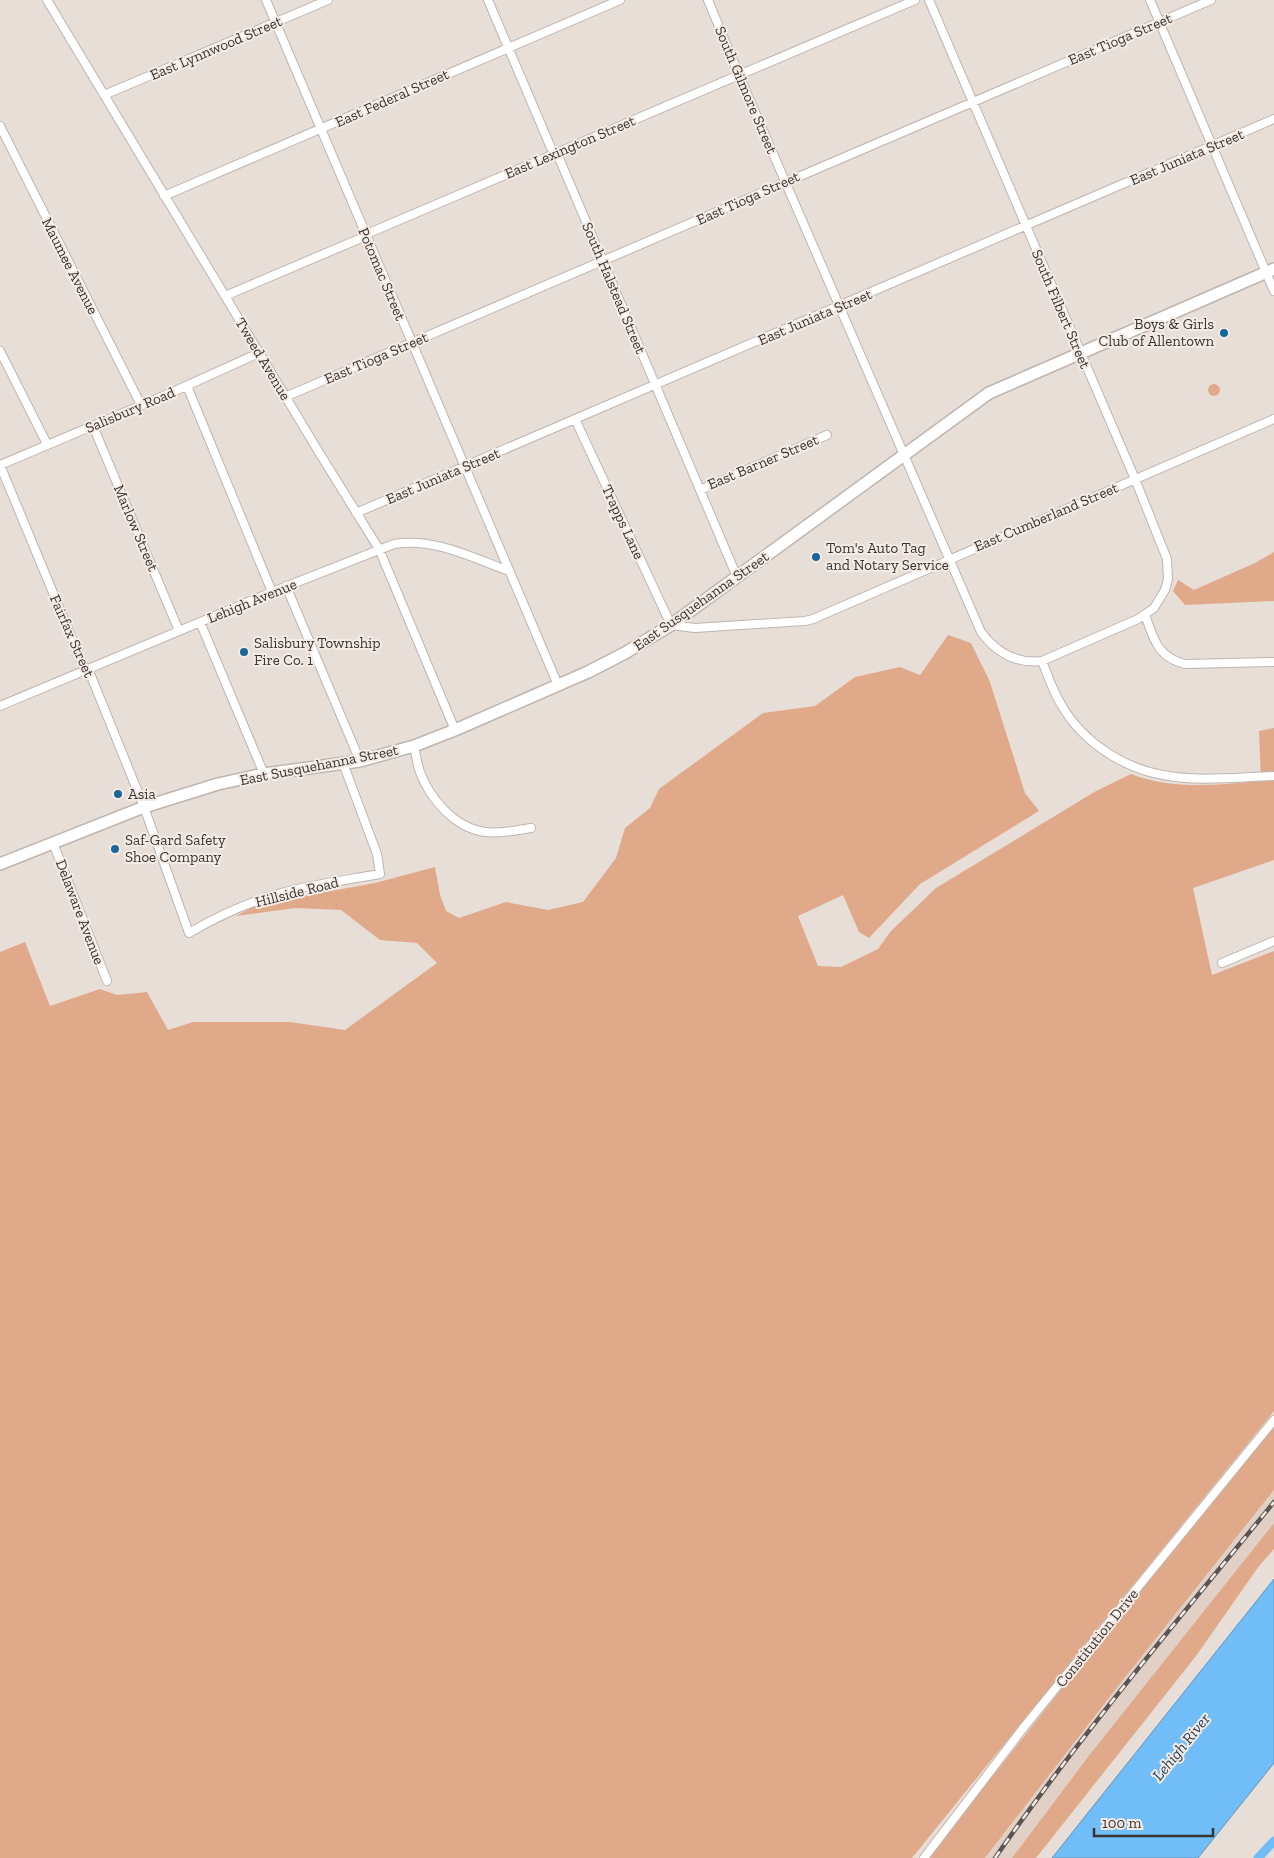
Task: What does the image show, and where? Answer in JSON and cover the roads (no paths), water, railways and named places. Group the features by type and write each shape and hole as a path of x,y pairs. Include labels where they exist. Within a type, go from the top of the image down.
{"main road":[{"name":"East Susquehanna Street","path":"0,864 144,807 218,784 264,774 360,760 414,746 558,685 625,653 671,625 989,393 1270,271"}],"street":[{"name":"Tweed Avenue","path":"47,0 379,549 455,730"},
{"name":"Potomac Street","path":"266,0 558,685"},
{"name":"East Lynnwood Street","path":"104,95 328,0"},
{"name":"South Halstead Street","path":"488,0 551,148 559,158 737,577"},
{"name":"East Federal Street","path":"164,196 620,0"},
{"name":"South Gilmore Street","path":"708,0 949,559"},
{"name":"East Lexington Street","path":"225,296 915,0"},
{"name":"South Filbert Street","path":"930,0 1164,550 1168,570 1165,590 1160,600 1145,615"},
{"path":"1150,0 1213,146 1270,271 1274,291"},
{"name":"East Tioga Street","path":"285,396 1211,0"},
{"name":"East Juniata Street","path":"356,513 1274,119"},
{"name":"Maumee Avenue","path":"0,126 141,405"},
{"path":"0,351 47,444"},
{"name":"Salisbury Road","path":"0,465 186,386 259,352"},
{"path":"186,386 272,592"},
{"name":"Trapps Lane","path":"575,419 671,625"},
{"name":"East Cumberland Street","path":"671,625 695,628 813,619 1274,419"},
{"name":"Marlow Street","path":"93,426 179,631"},
{"name":"East Barner Street","path":"700,490 827,435"},
{"name":"Fairfax Street","path":"0,465 82,665 91,676 144,807 189,933"},
{"name":"Lehigh Avenue","path":"0,706 286,586 379,549 405,542 428,543 509,571"},
{"path":"949,559 976,622 988,641 1006,655 1016,659 1028,662 1042,661 1145,615 1158,647 1169,659 1176,662 1185,664 1274,662"},
{"path":"286,586 360,760"},
{"path":"200,622 264,774"},
{"path":"1042,661 1057,698 1076,726 1101,748 1130,764 1162,775 1177,777 1274,776"},
{"path":"414,746 419,771 432,796 459,822 476,830 486,832 503,832 531,828"},
{"name":"Hillside Road","path":"189,933 226,914 282,893 380,874 377,854 343,763"},
{"name":"Delaware Avenue","path":"53,843 107,981"},
{"path":"1222,963 1274,941"},
{"name":"Constitution Drive","path":"924,1858 1024,1727 1274,1420"}],"water":[{"name":"Lehigh River","path":"1274,1579 1274,1763 1198,1858 1052,1858"}],"waterway":[{"path":"1258,1858 1274,1841"}],"railway":[{"path":"995,1858 1096,1722 1274,1502"}],"place":[{"name":"Boys & Girls Club of Allentown","path":"1224,333"},
{"name":"Tom's Auto Tag and Notary Service","path":"816,557"},
{"name":"Salisbury Township Fire Co. 1","path":"244,652"},
{"name":"Asia","path":"118,794"},
{"name":"Saf-Gard Safety Shoe Company","path":"115,849"}]}
